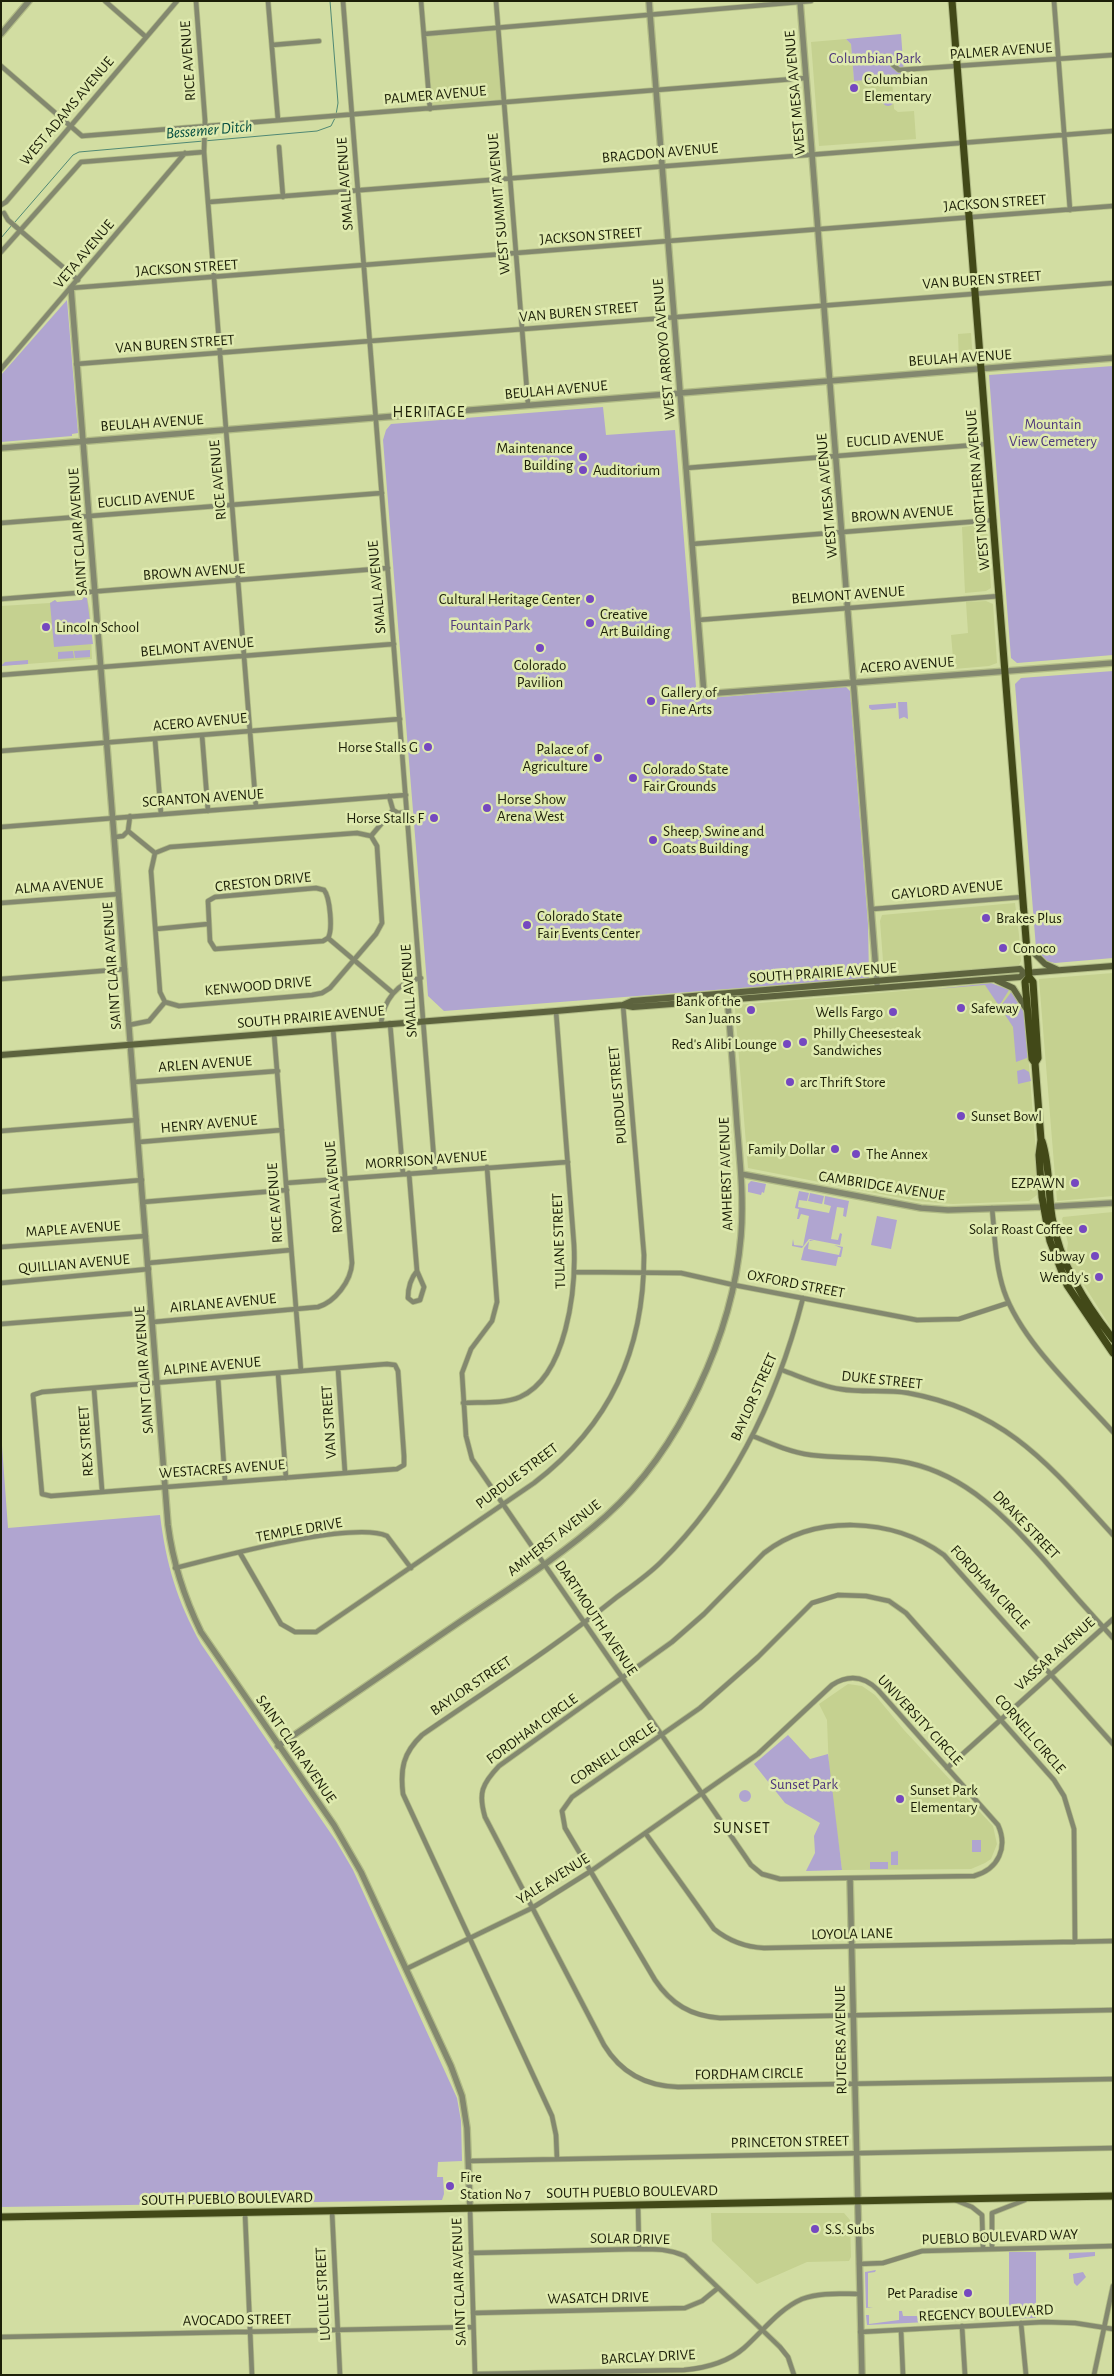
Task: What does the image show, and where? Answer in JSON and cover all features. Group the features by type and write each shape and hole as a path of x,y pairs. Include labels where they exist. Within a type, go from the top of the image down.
{"main road":[{"name":"WEST NORTHERN AVENUE","path":"952,1 1024,897 1027,946 1027,974 1025,982 1032,1059 1035,1063 1041,1140 1039,1155 1050,1241 1061,1272 1088,1319 1113,1353"},
{"path":"1027,946 1045,964 1059,970"},
{"name":"SOUTH PRAIRIE AVENUE","path":"1,1054 556,1011 623,1005 632,1001 878,989 992,980 1059,970 1113,966"},
{"name":"SOUTH PRAIRIE AVENUE","path":"727,997 877,981 1020,969 1027,974"},
{"name":"WEST NORTHERN AVENUE","path":"1027,974 1032,982 1038,1058 1035,1063"},
{"path":"992,980 1013,988 1020,996 1028,1012"},
{"name":"WEST NORTHERN AVENUE","path":"1047,1207 1065,1263 1113,1339"},
{"name":"SOUTH PUEBLO BOULEVARD","path":"1,2216 1113,2196"}],"street":[{"path":"1,34 29,1"},
{"path":"105,1 146,37"},
{"name":"WEST ADAMS AVENUE","path":"2,211 6,202 69,125 177,1"},
{"name":"RICE AVENUE","path":"196,1 204,152 216,278 256,807"},
{"path":"268,1 278,120"},
{"name":"SMALL AVENUE","path":"343,1 435,1172"},
{"path":"421,1 430,109"},
{"name":"WEST SUMMIT AVENUE","path":"496,1 528,404"},
{"name":"WEST ARROYO AVENUE","path":"649,1 704,694"},
{"path":"424,34 810,1"},
{"path":"1054,1 1070,210"},
{"name":"WEST MESA AVENUE","path":"800,2 878,989"},
{"path":"272,45 319,40"},
{"name":"PALMER AVENUE","path":"893,65 899,70 1113,55"},
{"name":"PALMER AVENUE","path":"1,66 82,136 806,78"},
{"name":"BRAGDON AVENUE","path":"209,202 812,153 1113,131"},
{"path":"279,147 283,197"},
{"path":"1,252 18,228 80,162 204,152"},
{"name":"VETA AVENUE","path":"2,367 78,280 184,153"},
{"name":"JACKSON STREET","path":"71,288 668,243 1113,206"},
{"path":"2,211 8,219 78,280"},
{"name":"VAN BUREN STREET","path":"76,364 1113,283"},
{"name":"SAINT CLAIR AVENUE","path":"71,288 168,1525 175,1568 190,1610 201,1632 351,1853 406,1968 462,2096 468,2128 475,2374"},
{"name":"BEULAH AVENUE","path":"1,448 1113,358"},
{"name":"EUCLID AVENUE","path":"686,468 987,444"},
{"name":"EUCLID AVENUE","path":"1,523 382,493"},
{"name":"BROWN AVENUE","path":"692,544 994,520"},
{"name":"BROWN AVENUE","path":"1,599 388,568"},
{"name":"BELMONT AVENUE","path":"698,620 848,606 1000,596"},
{"name":"BELMONT AVENUE","path":"1,675 394,644"},
{"name":"ACERO AVENUE","path":"704,694 1113,663"},
{"name":"ACERO AVENUE","path":"1,751 400,719"},
{"path":"202,735 208,810"},
{"path":"155,739 161,814"},
{"name":"SCRANTON AVENUE","path":"1,827 406,795"},
{"path":"389,796 393,810"},
{"path":"393,810 407,812"},
{"path":"129,1025 149,1021 165,1002 160,992 151,871 155,853 164,848 357,833 371,836 393,810"},
{"path":"115,837 123,836 128,831 130,816"},
{"path":"128,831 155,853"},
{"name":"KENWOOD DRIVE","path":"165,1002 179,1006 317,994 330,988 380,930 382,923 377,846 371,836"},
{"name":"CRESTON DRIVE","path":"324,890 328,898 330,930 328,938 323,941 218,950 211,945 207,905 212,897 324,890"},
{"name":"ALMA AVENUE","path":"1,903 119,894"},
{"name":"GAYLORD AVENUE","path":"873,909 1024,897"},
{"path":"156,929 208,924"},
{"path":"328,938 393,993"},
{"path":"1,979 125,969"},
{"path":"381,1024 384,1009 393,993 404,983 420,978"},
{"name":"AMHERST AVENUE","path":"278,1746 545,1564 607,1515 650,1468 702,1381 720,1337 734,1285 741,1235 741,1174 727,997"},
{"name":"PURDUE STREET","path":"240,1553 281,1624 289,1630 302,1633 324,1628 502,1505 563,1459 589,1431 608,1402 626,1365 639,1319 644,1273 623,1005"},
{"name":"TULANE STREET","path":"463,1403 509,1400 529,1392 539,1382 553,1359 565,1332 571,1312 576,1272 556,1011"},
{"path":"390,1023 403,1174"},
{"name":"ROYAL AVENUE","path":"296,1310 324,1306 331,1301 350,1277 352,1263 333,1028"},
{"name":"RICE AVENUE","path":"274,1033 301,1371"},
{"name":"ARLEN AVENUE","path":"134,1082 278,1071"},
{"path":"1,1131 137,1120"},
{"name":"HENRY AVENUE","path":"139,1142 282,1130"},
{"name":"MORRISON AVENUE","path":"286,1183 568,1162"},
{"name":"DARTMOUTH AVENUE","path":"487,1167 497,1302 492,1321 471,1349 464,1365 462,1382 463,1403 466,1436 472,1459 702,1793"},
{"path":"409,1174 417,1271 423,1282 424,1291 420,1300 413,1302 408,1298 408,1294 413,1275 417,1271"},
{"name":"CAMBRIDGE AVENUE","path":"741,1174 921,1208 948,1210 1113,1203"},
{"path":"1,1192 142,1180"},
{"path":"143,1202 287,1190"},
{"path":"992,1208 997,1263 1008,1303 1029,1338 1113,1432"},
{"name":"MAPLE AVENUE","path":"1,1247 146,1236"},
{"name":"QUILLIAN AVENUE","path":"1,1283 292,1250"},
{"name":"OXFORD STREET","path":"576,1272 681,1273 906,1319 933,1321 969,1317 1008,1303"},
{"name":"BAYLOR STREET","path":"557,2159 556,2135 552,2116 403,1794 401,1776 410,1747 422,1735 584,1624 660,1562 694,1526 718,1494 753,1436 782,1370 803,1298"},
{"name":"AIRLANE AVENUE","path":"153,1322 296,1310"},
{"path":"1,1324 152,1312"},
{"name":"ALPINE AVENUE","path":"42,1494 33,1395 42,1392 301,1371 394,1365 398,1371 404,1465"},
{"name":"VAN STREET","path":"338,1369 345,1473"},
{"name":"DUKE STREET","path":"782,1370 824,1386 841,1390 906,1393 929,1397 978,1414 1025,1443 1049,1464 1113,1535"},
{"path":"278,1373 286,1478"},
{"path":"218,1378 225,1482"},
{"name":"REX STREET","path":"94,1389 102,1490"},
{"name":"DRAKE STREET","path":"753,1436 784,1449 811,1455 910,1463 934,1471 964,1485 1007,1519 1113,1638"},
{"name":"WESTACRES AVENUE","path":"42,1494 51,1496 102,1490 286,1478 397,1469 404,1465"},
{"name":"FORDHAM CIRCLE","path":"1113,1744 958,1568 935,1548 898,1531 838,1526 808,1530 775,1544 754,1562 689,1627 623,1679 499,1766 484,1782 481,1803 485,1817 604,2045 619,2065 635,2077 654,2085 678,2087 1113,2079"},
{"name":"TEMPLE DRIVE","path":"175,1568 298,1540 375,1532 387,1536 411,1568"},
{"name":"CORNELL CIRCLE","path":"1075,1942 1074,1829 1069,1811 1054,1780 906,1613 897,1606 879,1598 838,1595 819,1599 803,1609 728,1685 662,1736 572,1797 562,1811 563,1823 655,1980 666,1995 681,2008 701,2016 720,2018 1113,2010"},
{"name":"VASSAR AVENUE","path":"948,1768 1000,1719 1113,1619"},
{"name":"UNIVERSITY CIRCLE","path":"844,1678 860,1678 872,1685 992,1818 1001,1832 1001,1854 993,1867 974,1876 780,1879 762,1874 751,1864 702,1793 758,1754 832,1685 844,1678"},
{"name":"YALE AVENUE","path":"406,1968 471,1939 532,1908 646,1834 702,1793"},
{"name":"LOYOLA LANE","path":"646,1834 714,1929 728,1939 754,1948 1113,1941"},
{"name":"RUTGERS AVENUE","path":"850,1879 862,2375"},
{"name":"PRINCETON STREET","path":"468,2161 1113,2148"},
{"path":"992,2248 992,2213 1031,2198"},
{"path":"952,2199 972,2207 982,2215 984,2248"},
{"path":"638,2205 639,2249"},
{"name":"LUCILLE STREET","path":"332,2211 340,2375"},
{"path":"244,2213 252,2375"},
{"name":"PUEBLO BOULEVARD WAY","path":"859,2264 880,2264 922,2251 1113,2246"},
{"name":"SOLAR DRIVE","path":"471,2254 639,2249 666,2249 675,2252 685,2256 762,2330 788,2357 794,2375"},
{"path":"1094,2375 1113,2286"},
{"name":"WASATCH DRIVE","path":"473,2312 685,2308 702,2301 718,2288"},
{"name":"BARCLAY DRIVE","path":"475,2374 634,2373 684,2370 709,2366 735,2355 783,2310 803,2299 826,2294 859,2294"},
{"name":"REGENCY BOULEVARD","path":"860,2332 1021,2323 1075,2322 1113,2329"},
{"path":"1021,2323 1026,2375"},
{"path":"962,2326 965,2375"},
{"name":"AVOCADO STREET","path":"1,2336 473,2327"},
{"path":"901,2330 903,2375"}],"shaded area":[{"path":"498,28 504,102 430,109 424,34"},
{"name":"Columbian Elementary","path":"846,39 851,44 854,81 892,78 894,109 898,112 914,111 916,139 819,146 811,42"},
{"path":"971,333 973,361 959,363 958,334"},
{"path":"979,525 987,528 991,588 986,591 965,593 962,527"},
{"name":"Lincoln School","path":"84,597 87,598 90,610 92,659 1,666 1,606 50,603 55,600 57,602 82,600"},
{"path":"986,601 993,604 997,663 989,666 954,669 951,635 968,633 966,602"},
{"path":"1015,903 1021,961 1019,965 886,977 884,974 880,921 882,915"},
{"path":"1113,973 1113,1196 1057,1201 1039,979"},
{"path":"986,984 1001,986 1013,992 1025,1017 1039,1189 1037,1195 1029,1201 953,1204 916,1201 748,1168 736,1005"},
{"path":"1113,1212 1113,1331 1072,1266 1067,1250 1068,1243 1062,1219 1063,1217"},
{"name":"Sunset Park Elementary","path":"848,1684 862,1686 875,1695 904,1730 993,1826 997,1844 991,1859 971,1869 842,1870 829,1772 827,1720 819,1704"},
{"path":"711,2213 844,2213 850,2220 851,2257 849,2261 807,2262 757,2284 712,2241"}],"green space":[{"name":"Columbian Park","path":"901,34 904,74 892,75 892,78 854,81 851,44 846,39"},
{"path":"890,94 893,95 893,105 886,106 883,105 882,98 883,95"},
{"path":"67,300 78,433 72,434 72,436 1,442 1,375"},
{"name":"Mountain View Cemetery","path":"1113,366 1113,655 1017,663 1011,658 989,375"},
{"name":"Colorado State Fair Grounds","path":"603,407 606,435 675,430 697,699 846,687 850,691 868,924 869,978 444,1011 428,996 383,440 386,430 391,424"},
{"path":"84,597 87,598 93,644 54,647 50,603 55,600 57,602 82,600"},
{"path":"90,650 90,657 75,658 74,651"},
{"path":"73,651 74,658 58,659 58,652"},
{"path":"28,660 28,664 1,666 5,662"},
{"path":"1113,671 1113,958 1055,963 1046,961 1036,948 1015,684 1021,678"},
{"path":"898,702 907,702 908,719 904,717 899,719"},
{"path":"896,703 896,708 872,710 869,708 869,705"},
{"path":"991,983 1009,990 999,1006 985,985 936,989"},
{"path":"1012,991 1024,1010 1028,1054 1027,1058 1016,1062 1013,1027 1000,1007"},
{"path":"1024,1069 1029,1072 1031,1081 1018,1084 1017,1071"},
{"path":"751,1181 766,1184 764,1193 762,1192 761,1195 748,1192 748,1184"},
{"path":"799,1191 809,1193 807,1201 799,1200 798,1207 829,1213 831,1206 824,1204 825,1196 849,1201 846,1217 843,1216 844,1208 837,1207 831,1239 838,1240 840,1233 842,1234 840,1245 809,1239 802,1248 792,1246 793,1239 794,1245 803,1246 809,1216 801,1214 799,1219 797,1219 799,1209 795,1208"},
{"path":"810,1193 824,1196 822,1204 808,1201"},
{"path":"877,1216 897,1220 891,1249 871,1245"},
{"path":"809,1241 808,1249 839,1255 841,1248 834,1245 843,1247 841,1257 838,1257 836,1266 801,1260 804,1248"},
{"path":"1,1432 8,1528 160,1515 169,1566 185,1613 201,1644 336,1841 353,1870 457,2098 461,2121 462,2161 438,2162 437,2177 443,2177 444,2194 442,2200 1,2207"},
{"name":"Sunset Park","path":"788,1735 810,1759 828,1754 842,1870 806,1871 815,1853 814,1836 820,1823 785,1803 754,1764"},
{"path":"745,1790 751,1796 745,1802 739,1796"},
{"path":"972,1840 981,1840 981,1852 972,1852"},
{"path":"898,1851 898,1865 891,1865 891,1852"},
{"path":"870,1862 888,1862 888,1869 870,1869"},
{"path":"1009,2252 1036,2252 1036,2318 988,2319 988,2314 1009,2313"},
{"path":"1095,2252 1095,2256 1069,2259 1069,2253"},
{"path":"876,2270 875,2272 868,2273 868,2307 873,2307 866,2308 865,2272"},
{"path":"1083,2272 1086,2277 1077,2286 1074,2283 1073,2274"},
{"path":"899,2311 902,2311 903,2316 917,2316 918,2319 927,2319 927,2322 867,2325 866,2315 869,2315 869,2324 899,2320"}],"waterway":[{"name":"Bessemer Ditch","path":"330,1 338,103 336,115"},
{"name":"Bessemer Ditch","path":"15,222 73,155 79,152 317,131 331,126 335,118"},
{"name":"Bessemer Ditch","path":"1,238 12,225"}],"place":[{"name":"Columbian Elementary","path":"854,88"},
{"name":"Maintenance Building","path":"583,457"},
{"name":"Auditorium","path":"583,470"},
{"name":"Cultural Heritage Center","path":"590,599"},
{"name":"Creative Art Building","path":"590,623"},
{"name":"Lincoln School","path":"46,627"},
{"name":"Colorado Pavilion","path":"540,648"},
{"name":"Gallery of Fine Arts","path":"651,701"},
{"name":"Horse Stalls G","path":"428,747"},
{"name":"Palace of Agriculture","path":"598,758"},
{"name":"Colorado State Fair Grounds","path":"633,778"},
{"name":"Horse Show Arena West","path":"487,808"},
{"name":"Horse Stalls F","path":"434,818"},
{"name":"Sheep, Swine and Goats Building","path":"653,840"},
{"name":"Brakes Plus","path":"986,918"},
{"name":"Colorado State Fair Events Center","path":"527,925"},
{"name":"Conoco","path":"1003,948"},
{"name":"Safeway","path":"961,1008"},
{"name":"Bank of the San Juans","path":"751,1010"},
{"name":"Wells Fargo","path":"893,1012"},
{"name":"Philly Cheesesteak Sandwiches","path":"803,1042"},
{"name":"Red's Alibi Lounge","path":"787,1044"},
{"name":"arc Thrift Store","path":"790,1082"},
{"name":"Sunset Bowl","path":"961,1116"},
{"name":"Family Dollar","path":"835,1149"},
{"name":"The Annex","path":"856,1154"},
{"name":"EZPAWN","path":"1075,1183"},
{"name":"Solar Roast Coffee","path":"1083,1229"},
{"name":"Subway","path":"1095,1256"},
{"name":"Wendy's","path":"1099,1277"},
{"name":"Sunset Park Elementary","path":"900,1799"},
{"name":"Fire Station No 7","path":"450,2186"},
{"name":"S.S. Subs","path":"815,2229"},
{"name":"Pet Paradise","path":"968,2293"}],"district":[{"name":"HERITAGE","path":"429,412"},
{"name":"SUNSET","path":"742,1828"}],"park label":[{"name":"Fountain Park","path":"490,625"}]}
